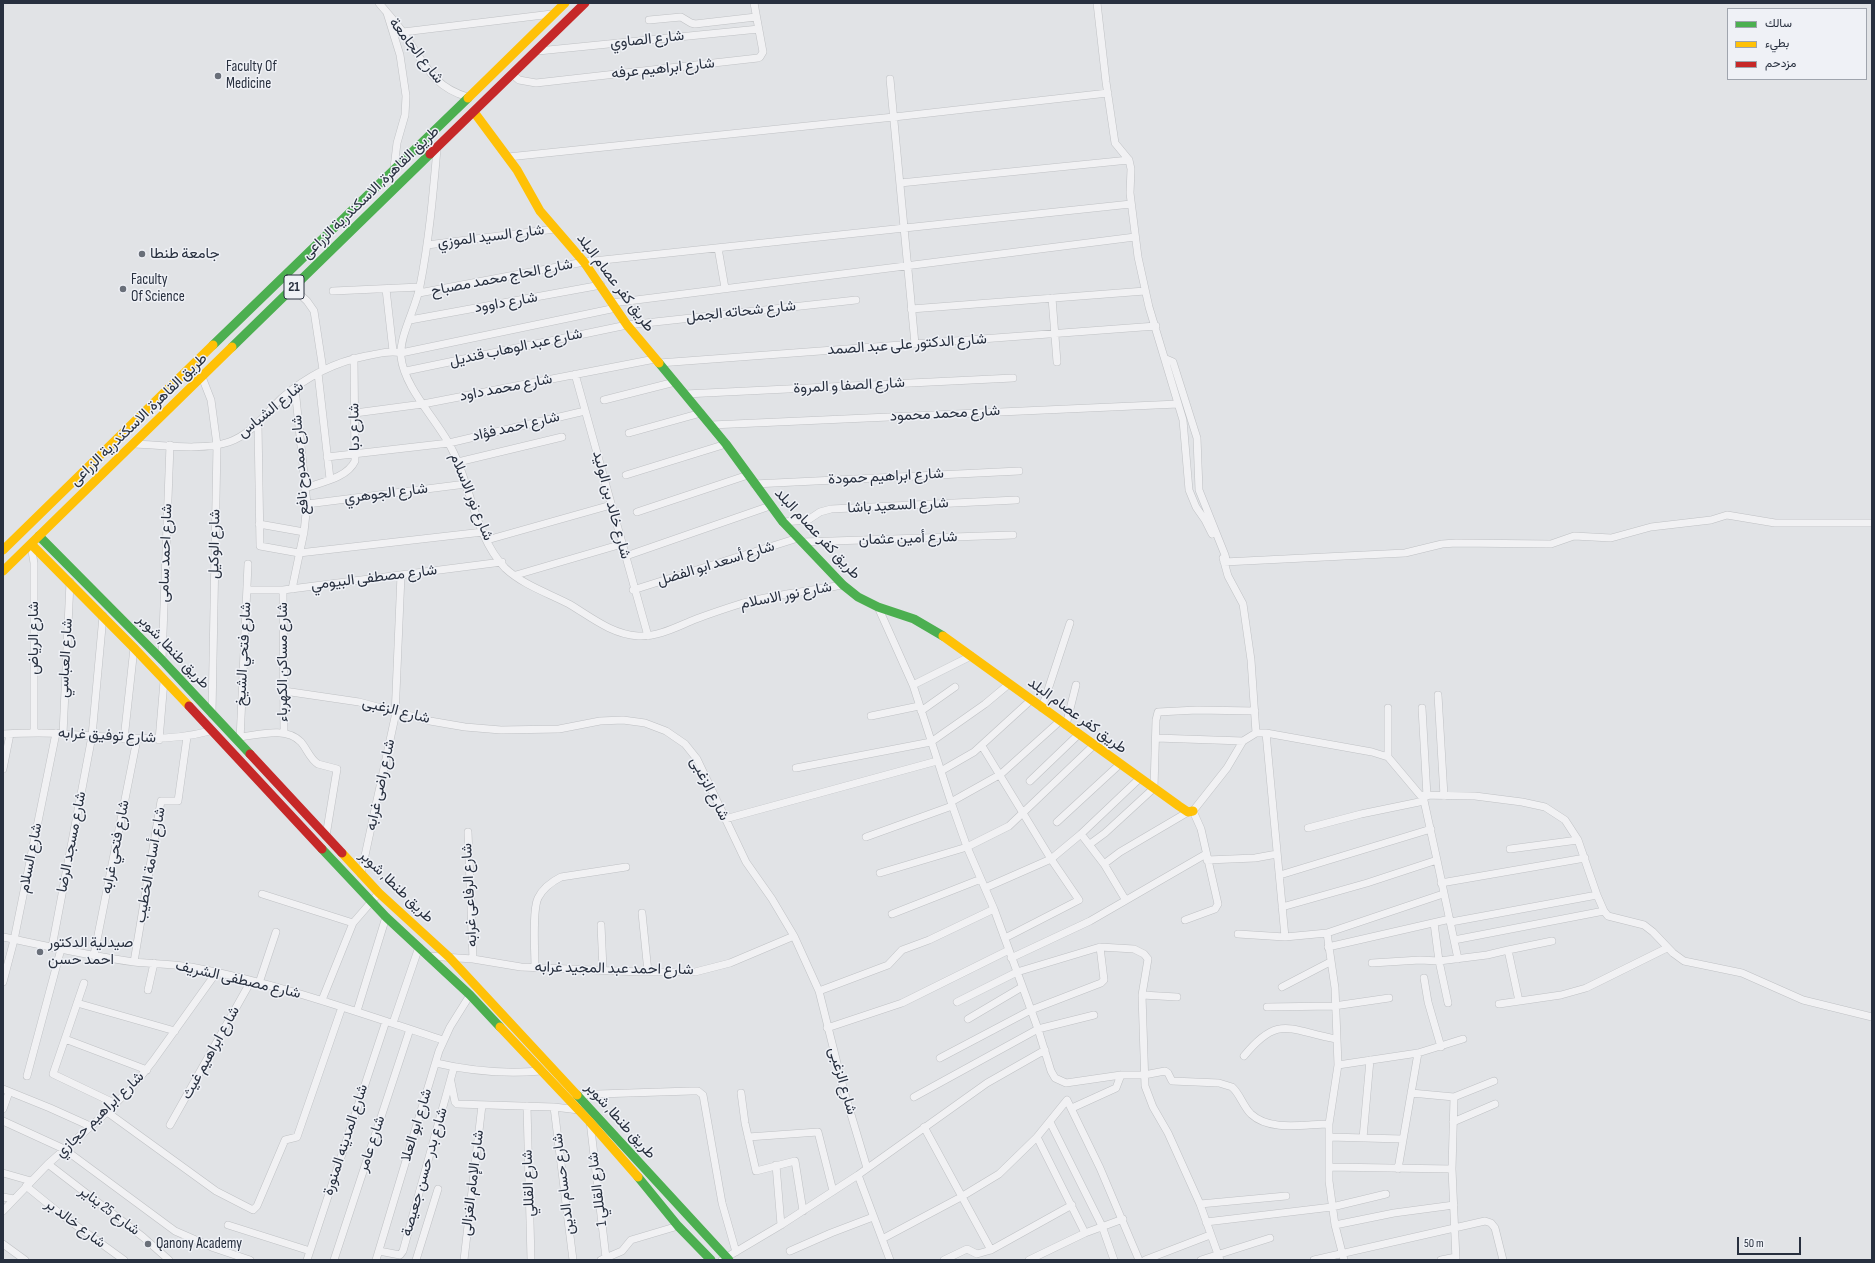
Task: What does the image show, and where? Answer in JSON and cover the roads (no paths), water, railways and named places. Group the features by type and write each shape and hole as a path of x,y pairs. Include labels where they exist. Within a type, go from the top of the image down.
{"main road":[{"name":"طريق القاهرة, الاسكندرية الزراعى","path":"3,550 565,3"},
{"name":"طريق القاهرة, الاسكندرية الزراعى","path":"3,571 135,444 585,3"},
{"name":"طريق كفر عصام البلد","path":"474,112 524,180 540,211 584,262 627,325 711,425 783,522 843,585 858,597 878,607 907,616 927,625 1120,764 1190,812"},
{"path":"274,286 285,296"},
{"path":"217,341 228,352"},
{"name":"طريق طنطا, شوبر","path":"39,536 162,660 379,893 449,957 580,1097 726,1259"},
{"name":"طريق طنطا, شوبر","path":"31,544 134,648 223,745 386,917 470,995 590,1120 678,1226 711,1260"},
{"path":"223,745 237,739"}],"street":[{"name":"شارع الجامعة","path":"379,3 403,32 438,83 452,92 468,97"},
{"name":"شارع ابراهيم عرفه","path":"512,74 523,81 536,84 758,58 763,52 754,3"},
{"path":"1097,3 1115,143 1129,160 1131,204 1135,237 1145,291 1166,358 1184,430 1189,490 1192,499 1205,520 1224,562 1228,576 1243,604 1251,660 1256,733"},
{"name":"شارع الجامعة","path":"387,13 400,55 406,96 405,115 397,143 394,168"},
{"path":"403,32 555,13"},
{"path":"649,20 681,17 695,24 756,17"},
{"name":"شارع الصاوي","path":"535,51 759,29"},
{"path":"890,79 915,344"},
{"path":"508,157 1108,93"},
{"name":"شارع نور الاسلام","path":"437,148 427,245 419,290 403,340 401,353 406,371 422,404 449,443 458,462 483,532 502,562 516,575 532,586 566,603 611,629 625,634 648,636 664,633 703,616 744,603 843,585"},
{"path":"900,183 1129,160"},
{"name":"شارع الحاج محمد مصباح","path":"333,291 386,289 419,290 584,262 1131,204"},
{"name":"شارع السيد الموزي","path":"427,245 555,229"},
{"path":"401,353 614,306 725,288 1135,237"},
{"path":"718,248 725,288"},
{"name":"شارع داوود","path":"410,320 601,285"},
{"path":"293,288 314,311 330,479"},
{"path":"386,289 393,351"},
{"path":"911,309 1145,291"},
{"path":"1052,298 1057,362"},
{"name":"شارع شحاته الجمل","path":"627,325 856,300"},
{"name":"شارع عبد الوهاب قنديل","path":"406,371 627,325"},
{"name":"شارع الدكتور على عبد الصمد","path":"657,361 1156,326"},
{"name":"شارع الشباس","path":"135,444 217,445 242,436 258,424 295,388 320,372 354,358 393,351 401,353"},
{"name":"شارع دبا","path":"305,488 344,474 353,466 356,454 354,358"},
{"path":"1166,358 1173,362 1195,428 1199,490 1225,555 1226,559 1224,562"},
{"name":"شارع محمد داود","path":"355,413 422,404 575,374 657,361"},
{"name":"شارع خالد بن الوليد","path":"575,374 648,636"},
{"name":"شارع الوكيل","path":"202,377 211,400 217,445 212,714"},
{"name":"شارع الصفا و المروة","path":"685,394 1013,378"},
{"path":"604,400 675,382"},
{"name":"شارع ممدوح نافع","path":"292,589 304,532 306,504 295,388"},
{"name":"شارع محمد محمود","path":"711,425 1178,404"},
{"name":"شارع احمد فؤاد","path":"327,457 449,443 585,411"},
{"path":"629,433 701,413"},
{"path":"258,424 260,546 299,553 483,532"},
{"path":"458,462 562,437"},
{"path":"626,475 726,444"},
{"name":"شارع احمد سامى","path":"162,660 170,445"},
{"name":"شارع ابراهيم حمودة","path":"754,484 1019,471"},
{"path":"636,512 748,475"},
{"name":"شارع الجوهري","path":"306,504 466,484"},
{"name":"شارع السعيد باشا","path":"783,522 808,520 820,512 831,509 1016,500"},
{"path":"487,540 611,505"},
{"path":"626,556 770,506"},
{"path":"1224,562 1405,553 1442,544 1456,543 1551,544 1574,536 1612,538 1651,527 1711,520 1727,515 1775,523 1872,523"},
{"path":"259,524 304,532"},
{"name":"شارع أمين عثمان","path":"800,540 1013,535"},
{"name":"شارع أسعد ابو الفضل","path":"634,590 800,540"},
{"name":"شارع الرياض","path":"31,544 34,563 34,733"},
{"path":"516,575 622,544"},
{"name":"شارع مصطفى البيومي","path":"247,590 283,590 502,562"},
{"name":"شارع فتحي الشيخ","path":"237,739 248,564"},
{"name":"شارع راضى غرابه","path":"361,874 396,712 401,575"},
{"name":"شارع العباسي","path":"59,733 70,582"},
{"name":"شارع مساكن الكهرباء","path":"283,590 284,733"},
{"path":"878,607 913,685 937,761 967,847 994,909 1038,1029 1051,1071 1055,1078 1066,1083 1121,1076 1144,1075 1165,1071 1172,1081 1219,1083 1232,1087 1250,1113 1264,1122 1289,1125 1329,1124"},
{"name":"شارع مسجد الرضا","path":"52,947 92,736 103,616"},
{"path":"1042,708 1070,623"},
{"path":"124,739 134,648"},
{"path":"913,685 971,656"},
{"path":"159,740 164,681"},
{"path":"796,768 931,742 985,704 1009,684"},
{"path":"866,837 952,804 1001,774 1063,723 1076,686"},
{"path":"871,716 920,708 955,687"},
{"name":"شارع الزغبى","path":"284,691 359,702 458,726 501,730 559,729 600,721 623,720 645,723 666,731 684,744 693,754 702,770 746,862 772,899 794,936 819,991 827,1028 867,1168"},
{"path":"1438,695 1444,796"},
{"path":"941,771 982,746 1031,700"},
{"path":"1388,708 1388,757"},
{"path":"1422,708 1425,797 1436,860 1458,959"},
{"path":"1090,844 1105,833 1154,788 1156,715 1160,711 1255,711"},
{"name":"شارع توفيق غرابه","path":"6,734 59,733 124,739 159,740 187,737 210,730"},
{"name":"شارع السلام","path":"3,982 14,940 59,733"},
{"path":"237,739 284,733 301,741 318,764 335,767 337,769 326,836"},
{"path":"1104,864 1120,852 1190,812 1227,768 1243,741 1256,733 1372,752 1388,757 1406,777 1416,792 1425,797"},
{"path":"3,769 6,734"},
{"path":"1030,781 1079,734"},
{"path":"1266,734 1285,937"},
{"name":"شارع أسامة الخطيب","path":"134,962 161,801 178,801 187,737"},
{"path":"1156,738 1243,741"},
{"name":"شارع فتحي غرابه","path":"94,955 137,739"},
{"path":"880,873 967,847 1009,826 1094,745"},
{"path":"982,746 1001,774 1023,814 1051,859 1079,900 1004,938"},
{"path":"725,819 937,761"},
{"path":"1057,822 1120,764"},
{"path":"985,888 1051,859 1081,834 1140,778"},
{"path":"1308,828 1425,797 1475,796 1522,802 1545,807 1565,820 1578,840 1597,896 1608,916 1644,925 1653,932 1667,948 1684,961 1742,973 1803,1000 1872,1017"},
{"path":"1185,920 1217,907 1218,900 1201,829 1190,812"},
{"path":"1280,875 1431,829"},
{"name":"شارع الرفاعى غرابه","path":"468,832 473,959"},
{"path":"1081,834 1104,864 1125,899"},
{"path":"1510,849 1578,840"},
{"path":"1012,958 1090,921 1125,899 1207,857 1255,858 1277,854"},
{"path":"1441,883 1585,858"},
{"path":"1282,907 1367,883 1436,860"},
{"path":"535,968 536,906 544,889 561,877 626,867"},
{"path":"892,914 981,879"},
{"path":"322,1000 354,924 371,901 379,893"},
{"path":"262,894 354,924"},
{"path":"1238,934 1285,937 1327,933 1443,894"},
{"path":"1328,947 1434,923 1597,896"},
{"path":"819,991 888,965 902,950 929,940 994,909"},
{"path":"1454,940 1604,911"},
{"path":"642,913 648,972"},
{"path":"357,1011 386,917"},
{"path":"1434,923 1439,961 1448,1003"},
{"path":"600,925 603,969"},
{"path":"260,983 276,932"},
{"path":"1327,933 1330,962 1335,988 1334,1006 1338,1066 1329,1124 1329,1167 1332,1207 1343,1256"},
{"name":"شارع احمد عبد المجيد غرابه","path":"428,956 473,959 535,968 695,972 709,970 730,963 794,936"},
{"name":"شارع مصطفى الشريف","path":"3,937 134,962 190,967 216,972 322,1000 443,1040"},
{"path":"1372,963 1458,959 1552,940"},
{"name":"شارع المدينه المنورة","path":"307,1260 389,1022 419,947"},
{"path":"940,1058 1031,1010 1103,982 1100,947"},
{"path":"957,1002 1017,972 1100,947 1134,949 1144,954 1148,959 1142,995 1145,1086 1150,1101 1168,1133 1200,1204 1218,1257"},
{"path":"1499,1004 1561,995 1586,988 1667,948"},
{"path":"27,1076 61,949"},
{"path":"827,1028 902,1003 1009,950"},
{"path":"1508,950 1519,1000"},
{"path":"1282,987 1330,962"},
{"path":"148,990 154,963"},
{"name":"شارع ابراهيم حجازي","path":"3,1211 48,1164 116,1104 147,1070 216,972"},
{"path":"1424,978 1428,1002 1441,1047"},
{"name":"شارع ابراهيم غيث","path":"170,1125 251,981"},
{"path":"84,982 54,1075 116,1104"},
{"path":"968,1019 1022,987"},
{"name":"شارع ابو العلا","path":"376,1260 443,1040 470,995"},
{"path":"1142,995 1177,997"},
{"path":"1267,1007 1334,1006 1389,998"},
{"path":"77,1003 175,1031"},
{"path":"107,1112 216,1191 253,1210 257,1206 284,1140 297,1137 342,1007"},
{"path":"914,1097 1038,1029 1094,1015"},
{"path":"1244,1056 1256,1042 1274,1029 1289,1028 1336,1039"},
{"name":"شارع عامر","path":"334,1260 410,1029"},
{"path":"65,1039 147,1070"},
{"path":"1338,1066 1418,1053 1463,1039"},
{"path":"726,1259 858,1175 987,1083 1045,1050"},
{"path":"1398,1169 1418,1053"},
{"path":"1363,1138 1370,1060"},
{"path":"436,1063 454,1067 509,1072 541,1070"},
{"name":"شارع بدر حسن جعيصة","path":"379,1251 400,1255 403,1251 454,1067"},
{"path":"1072,1108 1116,1088 1121,1076"},
{"path":"451,1080 456,1103 482,1105 554,1107 576,1106 580,1097 592,1094 698,1091 702,1095 722,1202 736,1252"},
{"path":"1411,1093 1454,1097 1494,1080"},
{"path":"3,1109 6,1090 90,1126"},
{"path":"741,1093 748,1137 756,1171 795,1161 803,1211"},
{"path":"1441,1260 1456,1258 1452,1169 1454,1097"},
{"path":"882,1239 961,1197 999,1174 1050,1122 1066,1100 1068,1100 1123,1219 1139,1260"},
{"path":"1453,1122 1494,1104"},
{"name":"شارع الإمام الغزالى","path":"464,1260 482,1105"},
{"name":"شارع القللي","path":"527,1106 531,1260"},
{"name":"شارع حسام الدين","path":"554,1107 573,1260"},
{"name":"شارع القللي 1","path":"590,1120 604,1259"},
{"path":"3,1121 64,1149 176,1231 214,1248 250,1260"},
{"path":"1050,1122 1102,1226 1114,1260"},
{"path":"924,1127 991,1250"},
{"path":"748,1137 818,1132 833,1191"},
{"path":"1036,1137 1085,1232"},
{"path":"1329,1137 1402,1139"},
{"name":"شارع 25 يناير","path":"48,1164 143,1237 168,1260"},
{"path":"776,1165 781,1225"},
{"path":"1329,1167 1452,1169"},
{"path":"3,1173 28,1184"},
{"path":"858,1175 890,1260"},
{"name":"شارع خالد بر","path":"28,1184 62,1216 124,1260"},
{"path":"416,1260 438,1189"},
{"path":"1206,1222 1332,1207 1386,1194"},
{"path":"1200,1204 1286,1196"},
{"path":"3,1197 14,1199"},
{"path":"944,1260 968,1249 977,1254 991,1250 1072,1205"},
{"path":"1335,1225 1394,1213 1454,1205"},
{"path":"790,1251 831,1233 874,1217"},
{"path":"1028,1260 1085,1232 1123,1219"},
{"path":"1314,1260 1343,1256 1455,1227 1485,1221 1492,1222 1495,1228 1503,1260"},
{"path":"228,1225 310,1251"},
{"path":"604,1259 622,1251 631,1240 678,1226"},
{"path":"1145,1260 1210,1235"},
{"path":"1201,1260 1218,1257 1270,1238"},
{"path":"3,1244 25,1260"}],"place":[{"name":"Faculty Of Medicine","path":"218,76"},
{"name":"جامعة طنطا","path":"142,254"},
{"name":"Faculty Of Science","path":"123,289"},
{"name":"صيدلية الدكتور احمد حسن","path":"40,952"},
{"name":"Qanony Academy","path":"148,1244"}]}
